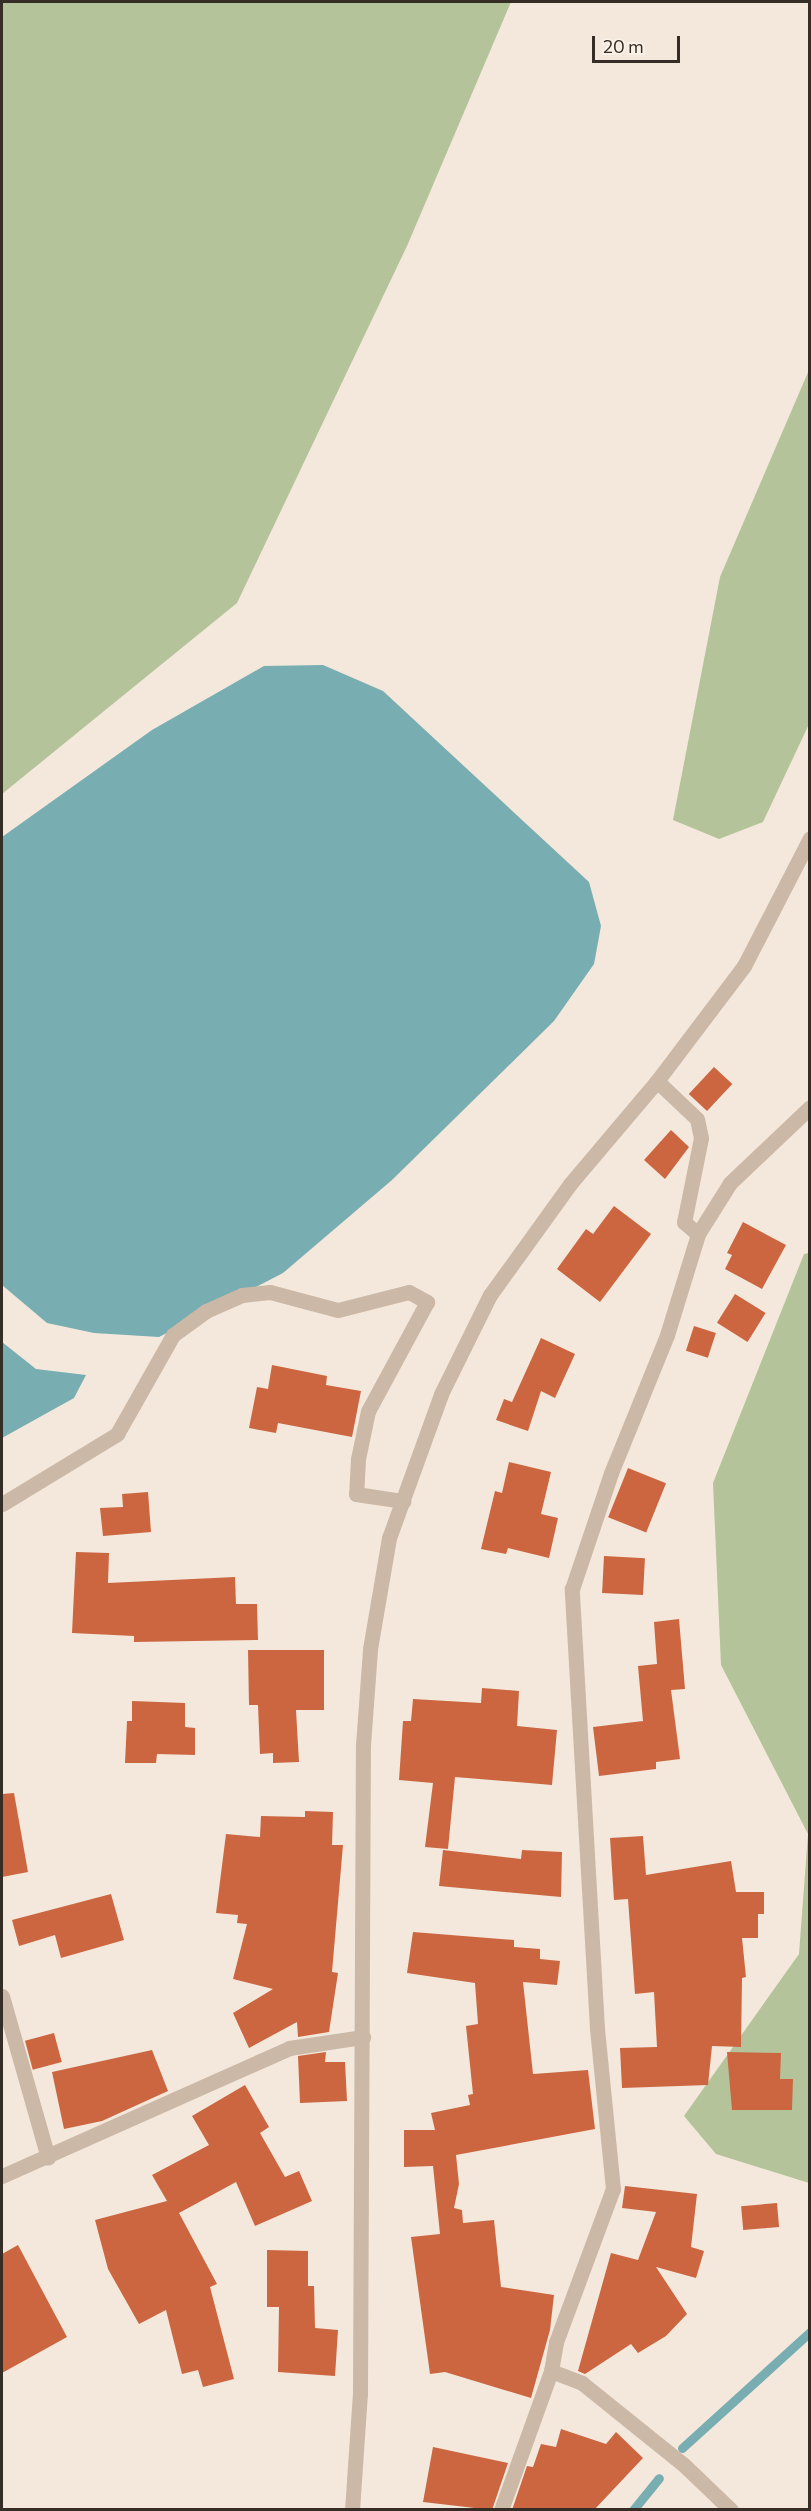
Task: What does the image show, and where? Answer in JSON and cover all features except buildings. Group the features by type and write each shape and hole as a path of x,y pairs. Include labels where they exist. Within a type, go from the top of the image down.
{"street":[{"path":"352,2510 360,2394 363,1745 370,1649 389,1538 441,1395 490,1295 570,1184 657,1081 744,966 810,838"},
{"path":"657,1081 697,1119 701,1138 684,1222 698,1234"},
{"path":"501,2510 551,2372 560,2331 613,2189 597,2028 572,1589 611,1473 667,1335 698,1234 729,1183 810,1107"},
{"path":"2,1504 117,1434 173,1335 206,1311 243,1295 270,1292 338,1310 409,1292 427,1302 368,1411 358,1460 356,1494 403,1501"},
{"path":"2,1996 48,2158"},
{"path":"2,2176 48,2158 289,2048 363,2037"},
{"path":"551,2372 582,2383 684,2465 730,2510"}],"green space":[{"path":"2,2 511,2 407,246 237,603 2,794"},
{"path":"809,370 809,724 763,822 719,839 673,820 720,577"},
{"path":"809,1253 809,2183 716,2154 684,2116 799,1954 808,1834 721,1665 713,1483 804,1254"}],"water":[{"path":"323,665 383,691 589,882 601,926 594,964 554,1021 392,1180 283,1273 159,1337 94,1333 47,1323 2,1285 2,837 152,730 264,666"},
{"path":"2,1342 36,1369 86,1375 74,1398 2,1438"}],"waterway":[{"path":"682,2448 810,2332"},
{"path":"633,2510 659,2478"}]}
